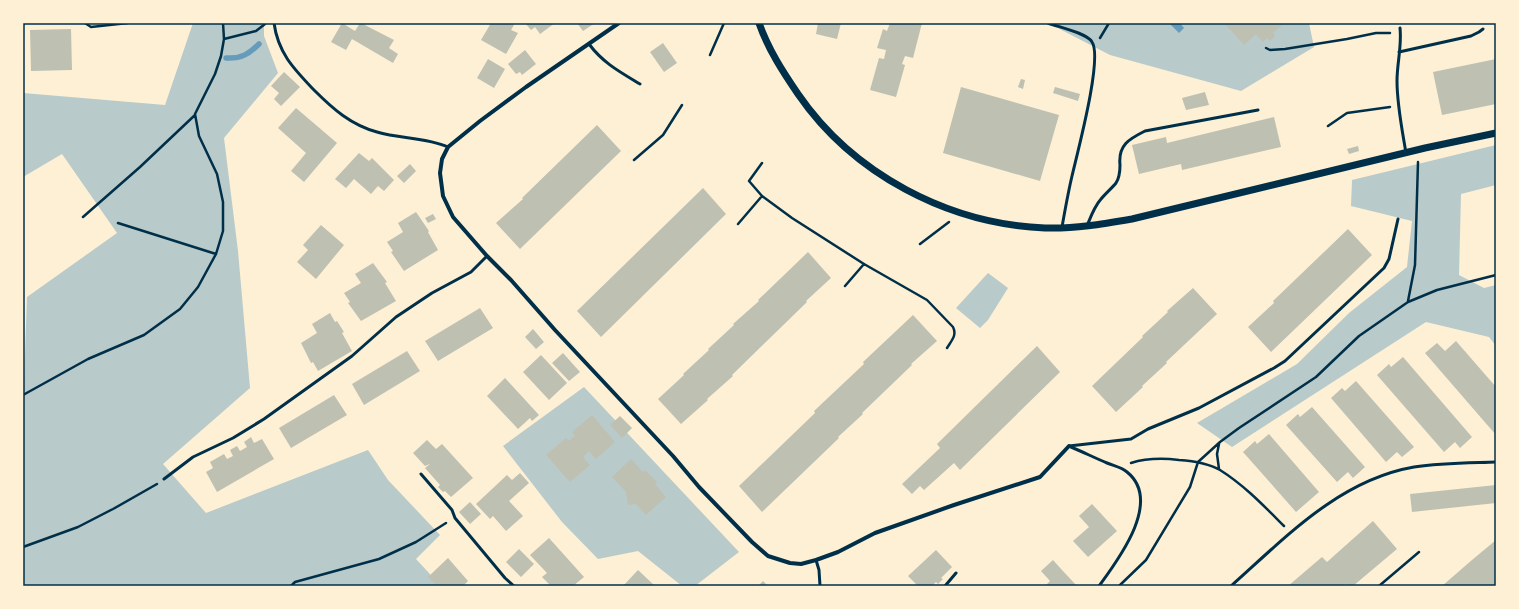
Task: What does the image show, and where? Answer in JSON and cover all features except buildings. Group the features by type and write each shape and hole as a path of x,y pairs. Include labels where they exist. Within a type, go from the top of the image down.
{"street":[{"path":"619,23 526,87 448,147 442,159 440,173 443,196 454,217 487,256 511,280 673,456 699,487 752,542 768,556 790,563 801,564 816,560 838,552 875,533 1040,477 1070,446"},
{"path":"759,23 771,52 786,77 812,114 864,164 909,192 948,208 974,217 1019,225 1062,228 1087,226 1132,219 1406,153 1496,133"}],"lane":[{"path":"274,23 281,49 292,67 342,116 361,128 379,133 438,142 448,147"},
{"path":"1048,23 1090,39 1094,46 1094,69 1085,124 1072,176 1062,228"},
{"path":"1400,28 1397,80 1398,106 1406,153"},
{"path":"1399,52 1471,36 1483,29"},
{"path":"589,44 598,57 640,84"},
{"path":"1087,226 1092,212 1100,200 1116,183 1119,177 1120,153 1125,144 1133,136 1145,131 1258,110"},
{"path":"1070,446 1131,439 1148,429 1199,408 1285,361 1384,268 1389,260 1398,219"},
{"path":"164,479 192,457 233,438 264,420 352,356 396,317 432,293 471,272 487,256"},
{"path":"1070,446 1119,467 1131,476 1136,485 1140,502 1138,517 1132,533 1122,553 1099,586"},
{"path":"1230,586 1330,502 1355,487 1378,477 1414,467 1496,462"},
{"path":"421,474 452,510 455,518 505,578 514,586"},
{"path":"816,560 819,570 820,586"},
{"path":"945,586 956,574"}],"path":[{"path":"85,23 91,28 128,23"},
{"path":"83,217 134,172 195,114 215,74 221,56 224,39 223,23"},
{"path":"224,39 256,31 267,23"},
{"path":"710,55 724,23"},
{"path":"1094,46 1109,23"},
{"path":"1266,48 1270,50 1284,49 1376,33 1400,34"},
{"path":"634,160 663,135 682,105"},
{"path":"1328,126 1347,113 1398,106"},
{"path":"23,395 88,359 144,335 180,310 198,287 216,254 223,231 223,202 217,174 199,136 195,114"},
{"path":"1408,302 1415,266 1418,162"},
{"path":"762,163 749,181 762,196 792,218 864,264 928,300 955,331 955,336 947,348"},
{"path":"738,224 762,196"},
{"path":"920,244 949,222"},
{"path":"118,223 216,254"},
{"path":"845,286 864,264"},
{"path":"1120,586 1146,560 1190,487 1198,462 1220,442 1316,377 1359,336 1408,302 1437,290 1496,275"},
{"path":"1219,469 1217,454 1220,442"},
{"path":"1119,467 1143,459 1164,458 1198,462 1219,469 1250,492 1291,534"},
{"path":"23,547 78,527 113,509 164,479"},
{"path":"291,586 295,582 379,559 416,542 455,518"},
{"path":"1379,586 1419,552"}],"shaded area":[{"path":"193,23 264,23 264,36 278,73 224,138 238,251 250,388 163,464 206,513 368,450 388,480 440,535 416,559 441,586 23,586 23,409 27,297 117,233 62,154 23,177 23,93 165,105"},
{"path":"1048,23 1309,23 1314,47 1241,91 1110,55"},
{"path":"1496,145 1496,185 1461,194 1459,275 1484,288 1496,285 1496,346 1489,337 1426,322 1232,447 1197,423 1297,364 1349,313 1407,267 1412,221 1351,206 1352,180"},
{"path":"988,273 1008,288 988,320 980,328 956,308"},
{"path":"584,387 739,552 695,586 682,586 638,551 598,559 562,522 503,446"}],"water":[{"path":"1169,23 1180,23 1184,28 1179,33"}],"waterway":[{"path":"226,58 240,57 252,51 259,44"}]}
